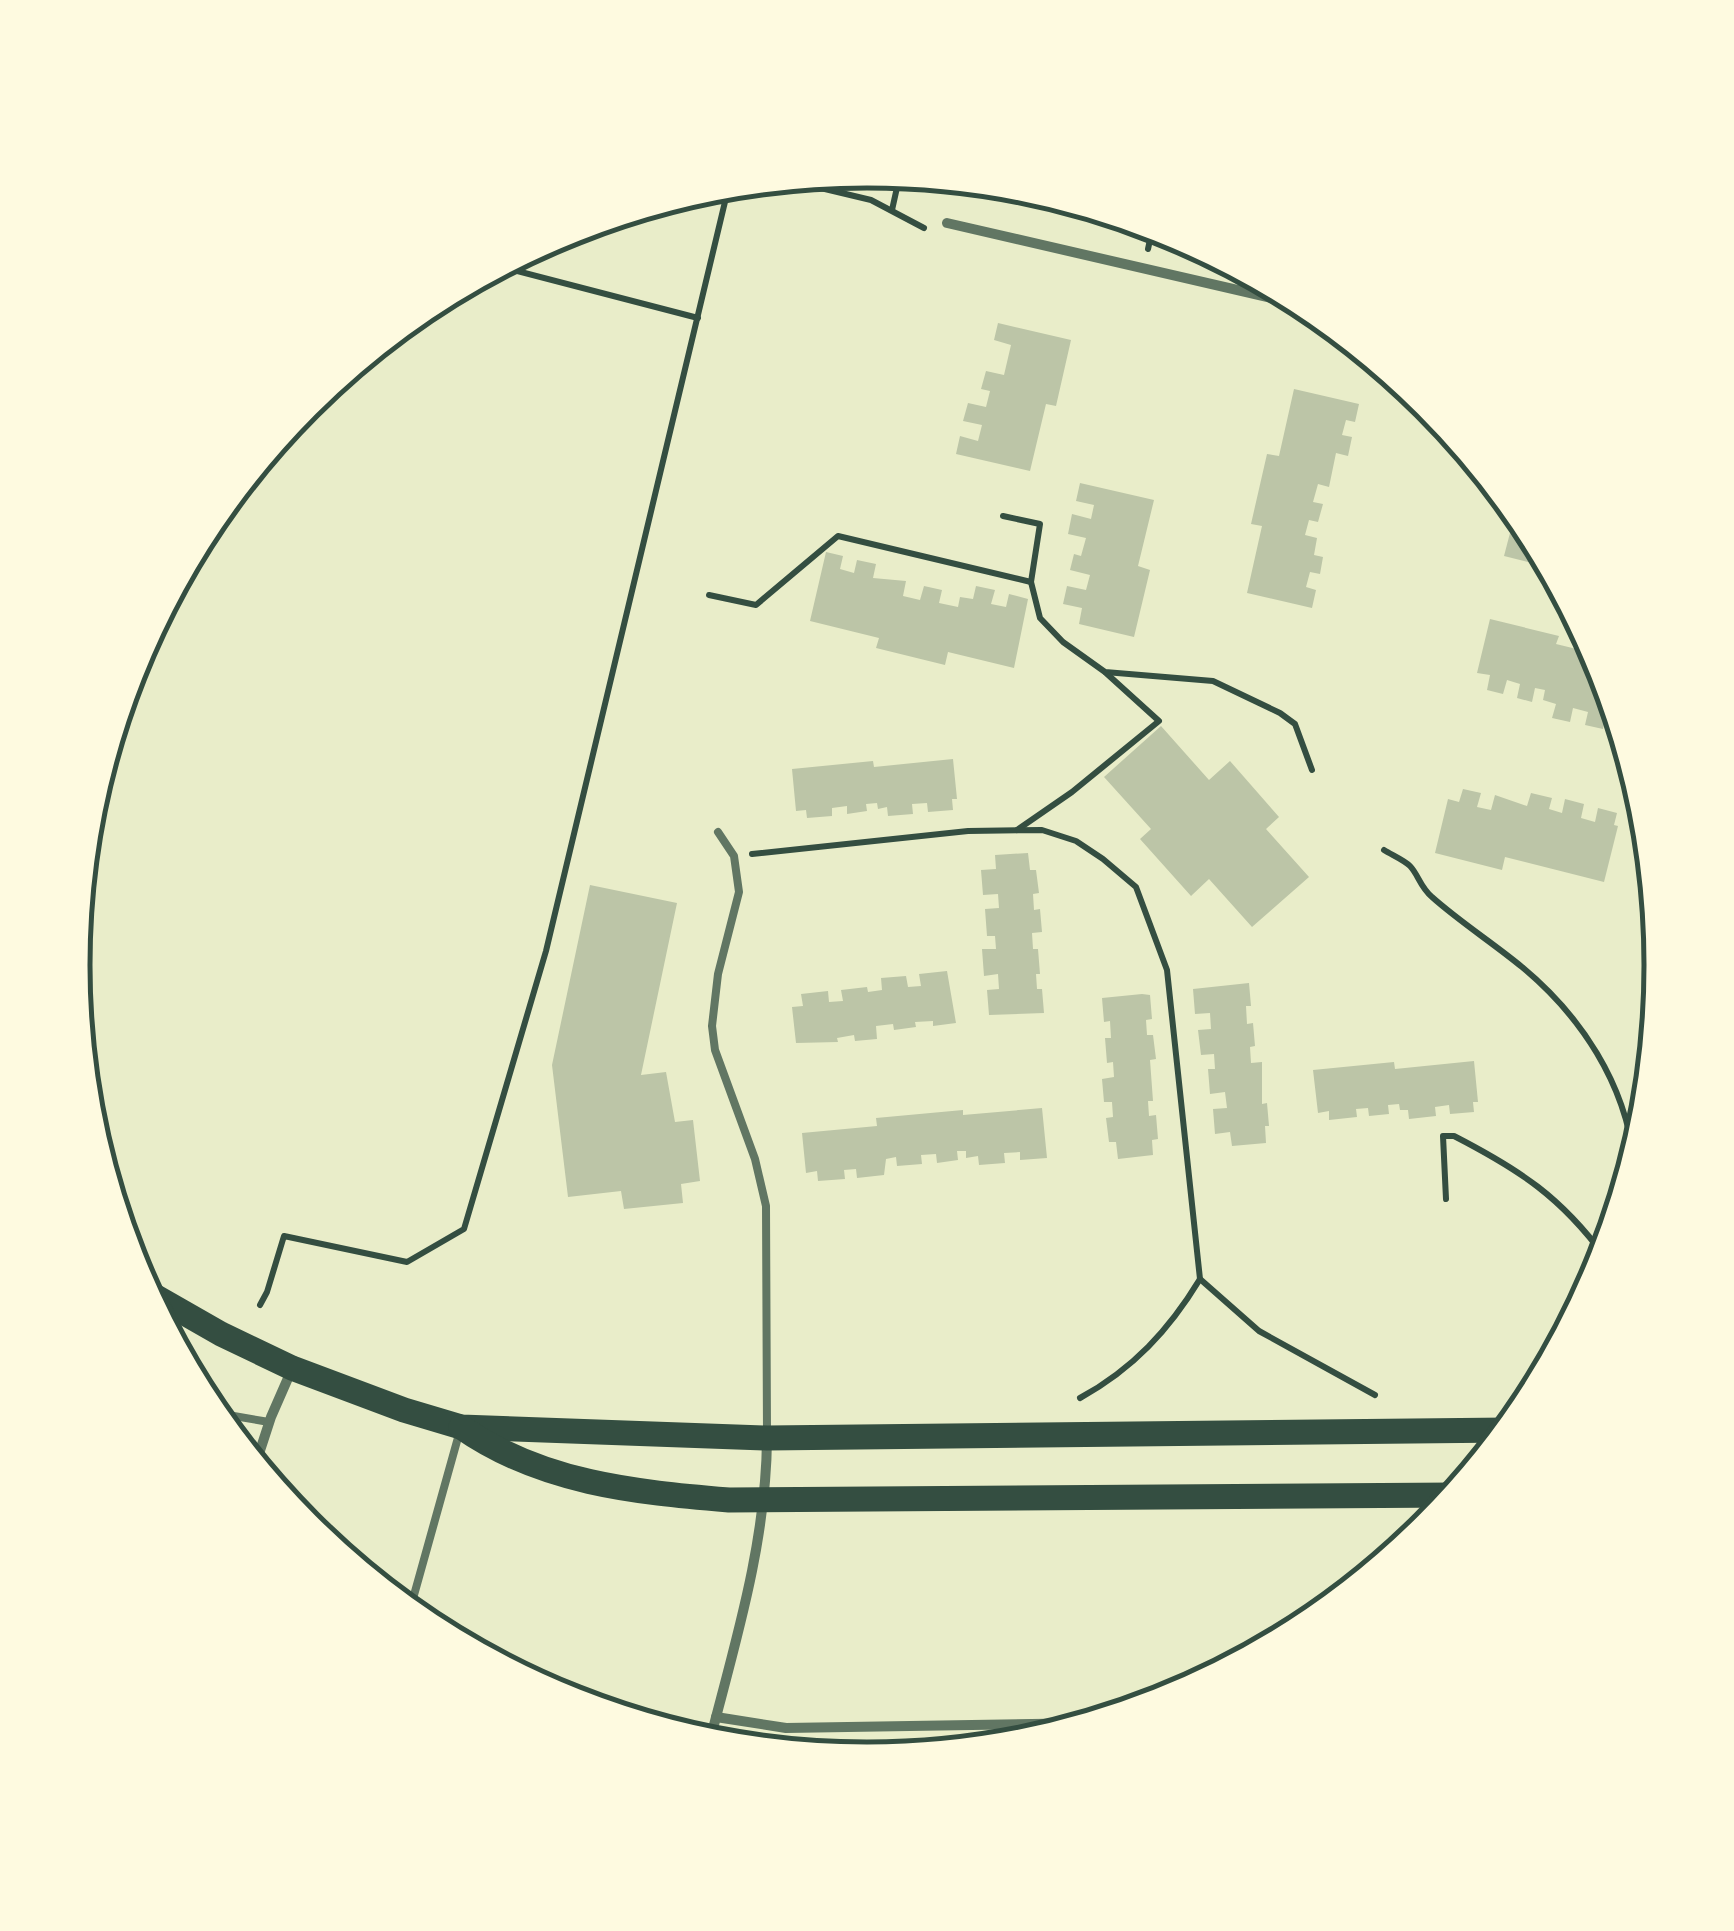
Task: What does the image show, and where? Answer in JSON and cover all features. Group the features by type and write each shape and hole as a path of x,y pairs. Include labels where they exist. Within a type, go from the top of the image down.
{"main road":[{"path":"167,1303 292,1368 461,1427 768,1438 1489,1430"},
{"path":"461,1427 500,1452 568,1478 659,1493 765,1501 1435,1495"}],"street":[{"path":"947,223 1258,294"},
{"path":"260,1450 292,1368"},
{"path":"713,1728 755,1566 765,1501 768,1438"},
{"path":"716,1717 786,1728 1035,1724"}],"lane":[{"path":"718,832 734,856 738,892 718,974 712,1026 718,1062 755,1159 766,1206 768,1438"},
{"path":"235,1417 269,1422"},
{"path":"413,1596 461,1427"}],"path":[{"path":"892,210 897,189"},
{"path":"828,190 872,200 930,230"},
{"path":"260,1304 284,1236 406,1262 464,1228 546,951 725,201"},
{"path":"519,271 698,318"},
{"path":"1004,516 1040,524 1030,582 1040,618 1062,642 1106,672 1159,720 1072,792 1017,830"},
{"path":"708,595 756,605 838,536 1030,582"},
{"path":"1106,672 1213,681 1230,689 1294,724 1312,770"},
{"path":"734,856 968,831 1042,830 1076,840 1136,887 1168,970 1200,1279 1159,1338 1132,1365 1080,1398"},
{"path":"1384,850 1412,868 1417,882 1431,896 1524,968 1569,1011 1616,1084 1628,1123"},
{"path":"1446,1199 1443,1136 1454,1136 1540,1185 1578,1220 1593,1241"},
{"path":"1200,1279 1259,1331 1375,1395"}],"building":[{"path":"998,323 1071,340 1056,406 1046,404 1030,471 956,454 960,436 978,441 982,425 963,421 968,403 986,407 990,391 981,389 986,371 1004,375 1011,345 994,340"},
{"path":"1294,389 1359,404 1355,422 1346,420 1342,435 1352,437 1348,456 1336,453 1329,487 1318,484 1313,502 1323,504 1318,522 1309,520 1305,535 1317,538 1314,555 1323,557 1320,574 1310,572 1306,587 1316,590 1312,608 1247,593 1262,526 1251,524 1267,454 1279,456"},
{"path":"1080,483 1154,500 1138,566 1150,570 1134,637 1079,624 1082,608 1063,604 1067,586 1086,590 1090,575 1070,570 1074,554 1081,556 1086,538 1068,534 1072,514 1091,519 1094,505 1076,501"},
{"path":"1511,531 1531,563 1504,556"},
{"path":"826,552 843,556 840,569 854,573 857,560 876,564 873,578 906,581 903,596 920,600 924,586 942,590 939,603 958,607 960,597 973,599 976,586 995,590 991,604 1006,607 1009,594 1028,599 1014,668 948,652 945,665 876,648 879,638 810,621"},
{"path":"1490,619 1559,636 1556,644 1576,649 1603,716 1603,729 1585,725 1588,712 1573,708 1570,722 1552,718 1556,704 1543,700 1545,690 1535,688 1532,702 1517,698 1520,684 1507,680 1503,694 1487,690 1490,675 1477,673"},
{"path":"1161,726 1209,780 1230,761 1279,817 1266,829 1309,877 1252,927 1209,879 1191,896 1140,839 1151,829 1104,777"},
{"path":"953,759 957,799 952,799 953,810 928,812 927,803 912,804 913,814 888,816 887,807 878,809 877,803 866,804 867,811 847,814 847,806 832,808 832,816 807,818 806,810 796,811 792,769 873,761 874,767"},
{"path":"1463,789 1481,793 1477,807 1491,810 1495,795 1527,806 1531,793 1552,798 1549,809 1562,813 1565,799 1584,804 1581,818 1595,822 1598,808 1617,813 1614,825 1618,826 1604,882 1505,857 1502,870 1435,853 1448,799 1459,802"},
{"path":"1028,853 1030,870 1036,870 1039,893 1033,894 1034,910 1040,909 1042,932 1032,933 1033,949 1038,949 1037,989 1042,989 1044,1013 989,1015 987,990 999,989 998,974 984,976 982,949 996,949 995,936 987,936 985,909 999,908 998,894 983,895 981,870 996,869 995,855"},
{"path":"590,885 677,903 641,1075 666,1072 675,1122 693,1120 700,1181 681,1184 683,1203 624,1209 621,1191 568,1197 552,1065"},
{"path":"947,971 956,1023 933,1026 933,1021 915,1022 916,1027 894,1030 893,1024 876,1026 877,1039 855,1041 854,1035 837,1038 838,1042 796,1043 792,1007 803,1006 801,994 828,991 829,1002 843,1001 841,990 882,990 881,978 906,976 908,987 921,986 919,974"},
{"path":"1249,983 1251,1006 1246,1006 1247,1024 1253,1023 1255,1046 1250,1047 1251,1063 1262,1062 1262,1104 1267,1103 1269,1126 1265,1126 1266,1143 1232,1146 1230,1132 1215,1134 1213,1109 1227,1108 1225,1092 1210,1094 1208,1069 1215,1069 1214,1054 1201,1055 1198,1030 1211,1029 1210,1013 1195,1014 1193,989"},
{"path":"1150,995 1152,1019 1146,1020 1147,1035 1153,1035 1156,1059 1150,1060 1153,1101 1148,1101 1149,1116 1156,1115 1158,1139 1152,1140 1153,1155 1118,1159 1116,1142 1109,1142 1106,1118 1113,1117 1112,1102 1104,1102 1102,1079 1114,1077 1113,1062 1107,1063 1105,1038 1111,1038 1110,1021 1104,1022 1102,998"},
{"path":"1474,1061 1478,1102 1473,1102 1474,1112 1450,1114 1449,1105 1435,1107 1436,1116 1409,1119 1408,1110 1400,1110 1399,1104 1388,1105 1389,1114 1369,1116 1368,1108 1356,1109 1357,1117 1329,1120 1329,1111 1318,1113 1313,1070 1394,1062 1395,1069"},
{"path":"1042,1108 1047,1158 1020,1160 1020,1152 1004,1153 1005,1163 979,1165 978,1156 966,1158 966,1151 957,1151 958,1160 937,1163 936,1154 921,1155 922,1164 897,1166 896,1157 886,1159 884,1175 857,1178 856,1169 844,1170 845,1179 818,1181 817,1171 806,1173 802,1133 877,1126 876,1118"}]}
